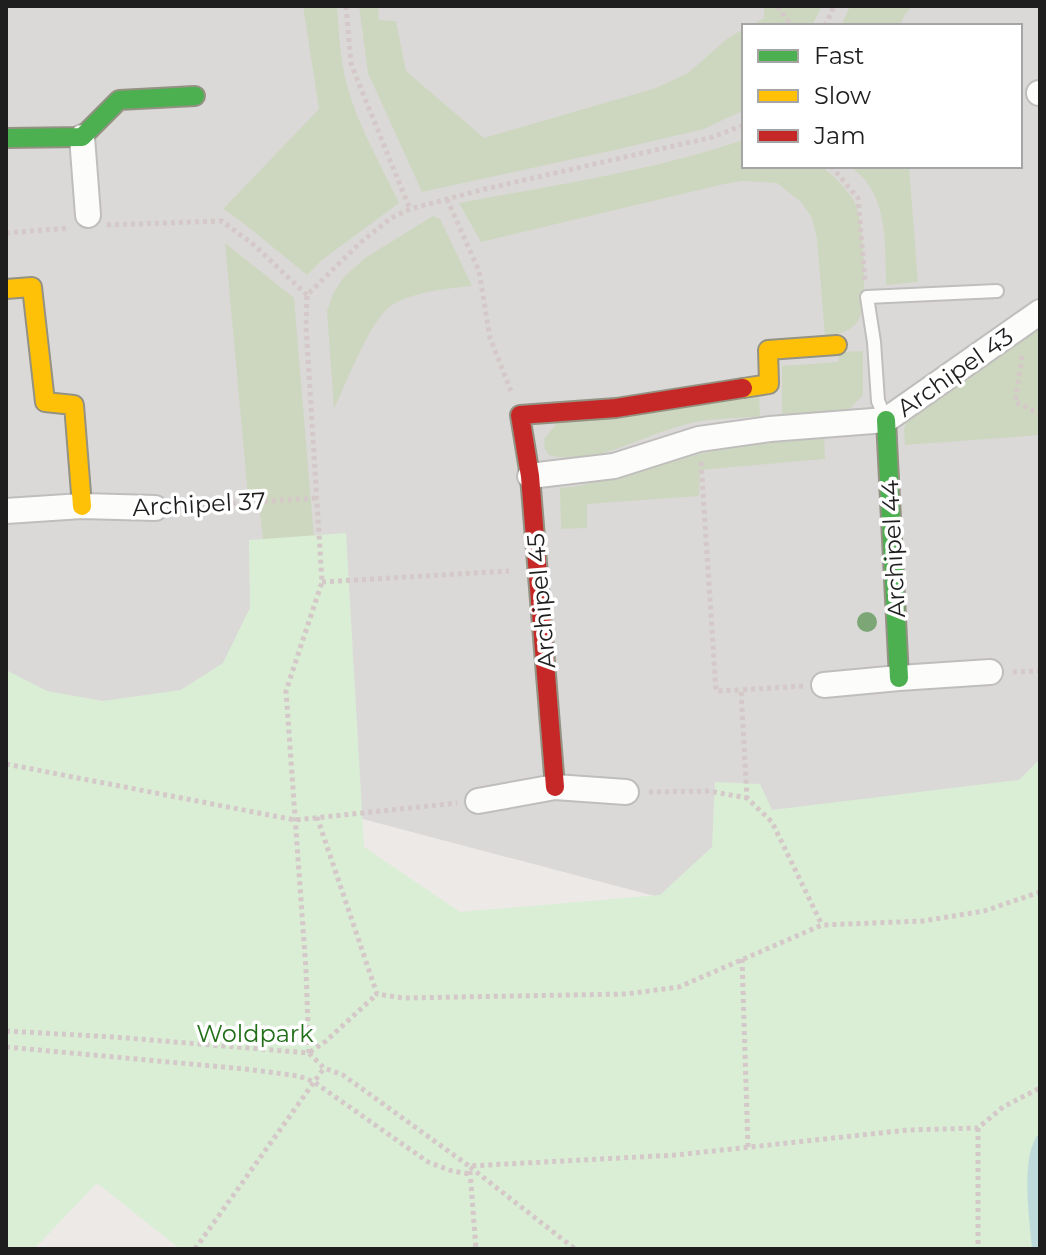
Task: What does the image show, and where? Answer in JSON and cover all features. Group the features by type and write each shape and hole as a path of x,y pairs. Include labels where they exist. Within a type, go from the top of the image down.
{"street":[{"path":"6,138 82,137 119,100 195,96"},
{"path":"82,137 89,222"},
{"path":"6,289 32,287 45,402 74,405 82,506"},
{"name":"Archipel 43","path":"530,476 614,466 699,439 770,429 886,420 1035,316"},
{"path":"770,429 768,350 837,345"},
{"path":"520,415 616,408 769,384"},
{"name":"Archipel 45","path":"520,415 530,476 555,787"},
{"name":"Archipel 44","path":"886,420 899,678"},
{"name":"Archipel 37","path":"6,511 82,506 155,508"},
{"path":"824,685 990,672"},
{"path":"478,801 555,787 626,792"}],"lane":[{"path":"886,420 878,401 867,297 997,291"}],"path":[{"path":"346,6 351,63 410,209"},
{"path":"778,6 790,24"},
{"path":"575,1249 343,1075 324,1068 309,1053 286,691 322,582 306,326 307,295 360,243 391,218 410,209 713,137 742,126"},
{"path":"833,168 858,198 867,297"},
{"path":"447,199 479,271 490,338 520,415"},
{"path":"6,233 89,222 222,221 254,245 307,295"},
{"path":"1035,316 1036,342 1021,357 1015,402 1040,414"},
{"path":"699,439 716,691 824,685"},
{"name":"Archipel 37","path":"155,508 316,498"},
{"path":"322,582 538,569"},
{"path":"741,690 747,798"},
{"path":"6,764 295,820 478,801"},
{"path":"626,792 709,791 747,798 772,822 822,925"},
{"path":"317,817 377,994"},
{"path":"377,994 403,998 626,994 679,987 822,925 923,921 984,911 1040,892"},
{"path":"742,959 748,1148"},
{"path":"6,1031 309,1053 377,994"},
{"path":"6,1047 299,1076 314,1082 428,1162 452,1171 676,1155 908,1130 978,1128 1003,1107 1040,1088"},
{"path":"195,1249 324,1068"},
{"path":"978,1128 978,1249"},
{"path":"470,1170 476,1249"}],"shaded area":[{"path":"6,6 1040,6 1040,919 946,973 340,813 6,720"}],"green space":[{"path":"303,6 337,6 342,63 350,96 362,128 399,203 322,260 307,275 223,209 319,109"},
{"path":"359,6 378,6 379,20 396,21 406,71 484,138 656,88 688,73 728,38 742,30 742,111 704,129 422,192 368,73"},
{"path":"764,6 822,6 813,24 754,24 764,18"},
{"path":"850,6 912,6 901,24 842,24"},
{"path":"742,141 742,168 824,168 844,188 855,203 863,244 863,299 855,325 839,334 825,336 817,239 812,218 801,202 777,183 743,181 724,184 481,242 459,203 638,169"},
{"path":"852,168 909,168 918,282 886,285 882,220 866,181"},
{"path":"433,216 440,219 472,286 420,294 401,300 384,312 368,337 334,409 327,311 334,292 344,277 365,258"},
{"path":"225,243 294,298 317,574 281,792 51,702 185,701 240,667 266,609 258,496 248,496"},
{"path":"1040,325 1040,435 905,445 906,422"},
{"path":"863,351 863,395 848,410 782,414 782,366 838,362 840,352"},
{"path":"759,392 760,417 690,423 616,449 582,457 549,455 545,449 544,439 558,422"},
{"path":"824,435 825,459 700,470 699,496 587,504 587,528 561,529 560,488 579,486 726,447"},
{"name":"Woldpark","path":"346,533 364,847 460,912 660,895 712,847 715,782 760,784 772,810 1019,780 1040,759 1040,1249 180,1249 97,1183 34,1249 6,1249 6,670 47,691 103,701 181,690 223,663 250,608 249,540"}],"water":[{"path":"1040,1132 1040,1249 1032,1249 1028,1171 1034,1142"}],"traffic: fast":[{"path":"6,138 82,137 119,100 195,96"},
{"path":"886,420 899,678"}],"traffic: slow":[{"path":"6,289 32,287 45,402 74,405 82,506"},
{"path":"743,388 769,384 768,350 837,345"}],"traffic: jam":[{"path":"555,787 530,476 520,415 616,408 743,388"}]}
